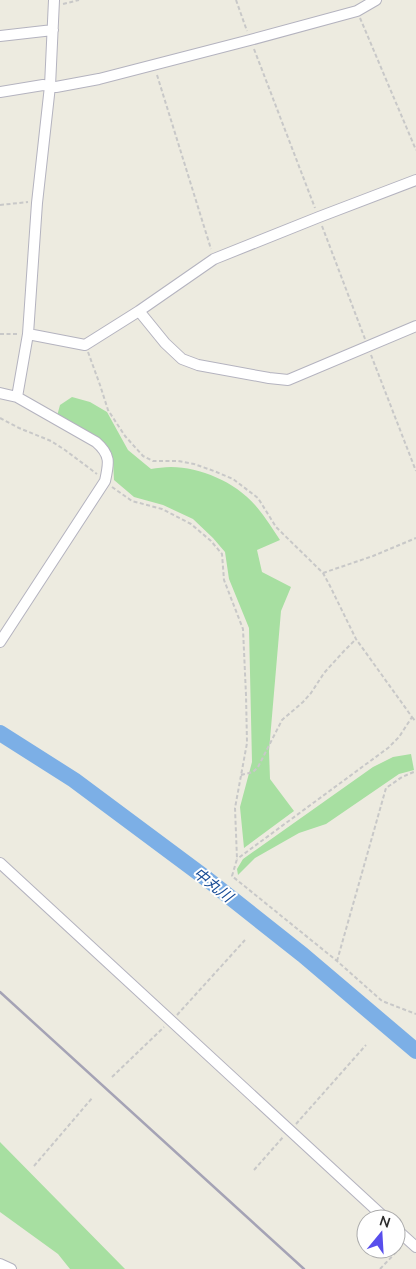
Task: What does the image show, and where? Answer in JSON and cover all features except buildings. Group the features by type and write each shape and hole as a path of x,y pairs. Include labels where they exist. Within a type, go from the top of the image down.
{"street":[{"path":"0,92 43,85 56,87 99,79 357,11 376,0"},
{"path":"17,397 28,334 37,203 50,86 54,3"},
{"path":"0,36 53,30"},
{"path":"28,334 85,345 139,311 214,258 416,180"},
{"path":"139,311 182,359 198,364 288,380 416,326"},
{"path":"0,393 17,397 96,442 104,448 108,456 105,481 0,642"},
{"path":"0,863 375,1209"},
{"path":"406,1238 416,1247"},
{"path":"0,1264 11,1269"}],"path":[{"path":"54,3 79,0"},
{"path":"236,0 416,471"},
{"path":"357,11 416,150"},
{"path":"154,65 214,258"},
{"path":"0,205 37,203"},
{"path":"0,334 28,334"},
{"path":"85,345 108,410 125,436 143,456 153,461 194,464 214,471 233,479 258,498 276,527 322,573 356,638 416,722"},
{"path":"0,418 51,441 105,481 114,490 132,501 162,509 191,524 211,541 222,554 224,580 243,629 246,695 247,743 235,808 237,859 232,876 337,961 382,1001 416,1014"},
{"path":"322,573 373,556 416,538"},
{"path":"241,775 253,772 282,720 303,702 324,673 356,638"},
{"path":"237,859 388,748 399,737 412,717"},
{"path":"337,961 386,788 402,777 416,771"},
{"path":"176,1016 245,940"},
{"path":"112,1077 168,1023"},
{"path":"291,1128 366,1045"},
{"path":"34,1166 93,1097"},
{"path":"254,1170 285,1135"},
{"path":"380,1269 390,1259"}],"green space":[{"path":"72,397 90,402 107,412 128,450 151,469 171,467 194,470 216,477 238,489 258,509 280,540 257,550 262,572 291,587 281,611 269,751 270,779 294,811 244,848 240,807 252,762 249,628 229,579 225,552 193,519 163,505 134,497 114,480 113,460 106,444 57,416 60,405"},
{"path":"411,754 414,770 399,774 326,824 299,833 255,858 238,875 237,869 243,859 373,767 393,757"},
{"path":"0,1142 125,1269 70,1269 58,1254 0,1212"}],"waterway":[{"name":"中丸川","path":"0,733 74,780 207,879 303,955 416,1051"}],"railway":[{"path":"0,992 304,1269"}]}
